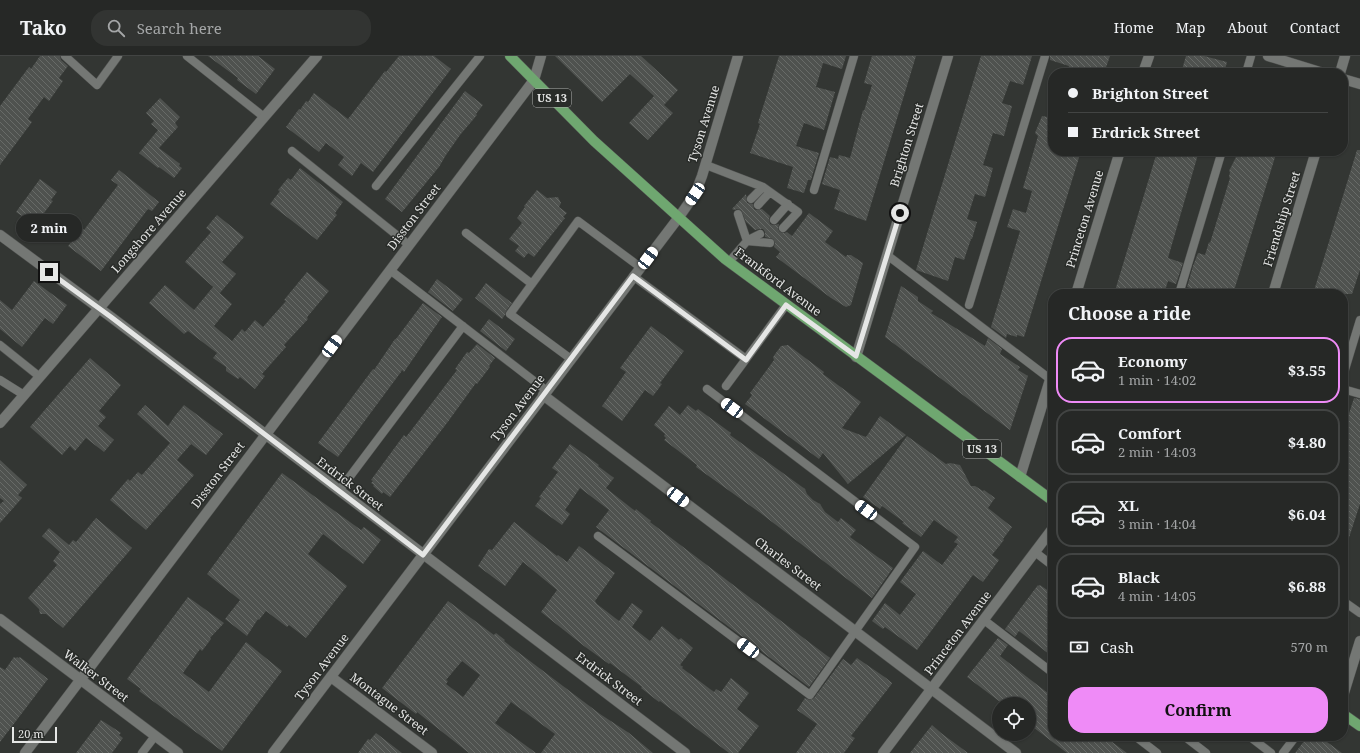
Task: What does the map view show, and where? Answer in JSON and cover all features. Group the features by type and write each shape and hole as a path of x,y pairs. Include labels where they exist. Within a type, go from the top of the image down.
{"main road":[{"name":"Frankford Avenue","path":"510,56 594,141 729,262 1048,497"},
{"path":"1348,718 1360,726"}],"street":[{"name":"Longshore Avenue","path":"2,418 40,377 317,56"},
{"name":"Disston Street","path":"25,753 534,80 541,56"},
{"name":"Tyson Avenue","path":"273,753 695,194 706,164 738,56"},
{"name":"Brighton Street","path":"856,356 948,56"},
{"path":"1145,68 1149,56"},
{"path":"1268,56 1307,68"},
{"path":"1341,68 1345,56"},
{"path":"1348,80 1360,84"},
{"name":"Princeton Avenue","path":"1078,289 1118,156"},
{"name":"Friendship Street","path":"1275,289 1314,156"},
{"name":"Erdrick Street","path":"0,235 685,753"},
{"path":"1020,477 1048,387"},
{"name":"Charles Street","path":"545,393 1016,753"},
{"name":"Princeton Avenue","path":"885,752 931,688 1048,535"},
{"name":"Walker Street","path":"0,619 178,753"},
{"path":"1348,680 1360,641"},
{"name":"Montague Street","path":"331,677 432,753"}],"lane":[{"path":"65,56 97,85 118,56"},
{"path":"187,56 264,117"},
{"path":"376,186 480,56"},
{"path":"814,190 854,56"},
{"path":"969,305 1045,56"},
{"path":"1247,68 1251,56"},
{"path":"292,151 409,244"},
{"path":"1181,289 1220,156"},
{"path":"706,164 767,190 798,212 783,228"},
{"path":"754,202 767,190"},
{"path":"774,220 788,204"},
{"path":"738,214 747,241"},
{"path":"745,220 747,241"},
{"path":"571,359 510,314 578,221 640,267"},
{"path":"466,233 532,284"},
{"path":"729,262 747,241 760,234"},
{"path":"747,241 770,243"},
{"path":"887,255 1048,371"},
{"path":"390,270 463,326 545,393"},
{"path":"633,276 746,360"},
{"path":"726,386 786,305"},
{"path":"1348,360 1360,320"},
{"path":"339,491 463,326"},
{"path":"0,345 40,377"},
{"path":"0,380 24,395"},
{"path":"598,536 810,695 915,547 707,389"},
{"path":"1348,390 1360,394"},
{"path":"1035,552 1048,562"},
{"path":"1348,604 1360,612"},
{"path":"984,620 1048,669"},
{"path":"142,753 155,736"},
{"path":"1141,741 1157,753"},
{"path":"1190,741 1206,753"},
{"path":"1255,741 1271,753"},
{"path":"1283,753 1292,741"}],"building":[{"path":"40,56 60,56 61,60 68,66 59,78 63,81 49,101 44,97 28,119 32,122 0,165 0,106 29,67 31,69"},
{"path":"208,56 258,56 275,69 256,94 237,80 238,78"},
{"path":"399,56 434,56 451,69 373,172 361,163 352,176 338,165 344,157 326,143 319,152 286,127 299,109 300,110 306,101 308,102 314,93 348,119 385,71 386,72"},
{"path":"555,56 641,56 678,90 664,105 673,113 648,140 629,123 654,96 630,74 602,102"},
{"path":"779,56 846,56 842,69 823,63 816,87 835,92 824,130 804,123 796,146 819,153 811,180 808,180 804,193 787,188 793,167 750,153 760,124 758,123"},
{"path":"872,56 916,56 866,221 834,209 840,190 822,184 830,157 838,159 839,155 850,158 863,110 864,111 872,85 864,83"},
{"path":"981,56 1032,56 1023,85 1010,81 1002,103 1012,106 1004,136 993,133 983,165 993,168 985,197 975,194 967,219 977,222 972,239 964,260 955,257 948,281 916,270"},
{"path":"1050,56 1110,56 1106,68 1068,68 1069,66 1050,60"},
{"path":"1186,56 1204,56 1227,62 1225,68 1182,68"},
{"path":"465,91 483,105 476,114 477,115 460,135 439,167 402,212 385,199"},
{"path":"160,98 180,117 175,123 178,127 159,148 180,164 179,166 182,168 174,178 139,153 158,130 151,124 154,121 146,113"},
{"path":"1042,116 1048,117 1048,156 1079,156 1024,337 1017,335 1017,337 1007,334 1006,338 991,327 1020,231 1007,227 1013,209 1026,213 1032,191 1023,188 1038,136 1035,133"},
{"path":"1357,150 1360,150 1360,270 1352,294 1348,294 1348,289 1315,289"},
{"path":"1156,156 1198,156 1168,258 1183,263 1176,284 1168,281 1166,289 1116,289"},
{"path":"1236,156 1275,156 1235,289 1190,289 1187,287 1198,253 1205,255 1209,242 1210,243 1230,178 1229,171"},
{"path":"300,168 343,202 335,213 337,215 317,240 270,204 280,191 278,190 288,178 291,180"},
{"path":"119,170 159,202 152,211 148,209 101,271 68,246 82,228 84,230 118,185 111,180"},
{"path":"40,179 57,192 51,200 53,201 35,225 16,212"},
{"path":"537,190 547,198 558,197 561,203 559,207 567,213 563,217 565,218 534,257 528,253 524,258 515,251 519,246 509,239 522,223 517,218 525,207 524,206"},
{"path":"746,194 747,203 753,204 754,209 756,210 762,209 770,216 770,224 779,224 778,229 780,232 787,232 792,236 809,213 833,231 825,242 846,257 847,255 851,255 863,263 851,305 846,307 831,298 776,257 780,252 774,247 775,243 773,239 765,237 765,232 763,229 755,230 746,222 741,210 732,209"},
{"path":"217,215 244,237 222,262 236,274 220,293 185,262 211,232 206,228"},
{"path":"307,272 329,291 308,316 308,319 284,345 286,347 262,374 265,376 255,389 240,377 238,379 226,371 226,367 213,358 217,353 188,331 184,334 149,303 165,285 194,310 213,287 232,304 214,326 232,341 242,329 245,332 255,320 263,327 286,301 284,300"},
{"path":"437,279 463,299 453,311 428,292"},
{"path":"34,281 67,305 53,324 45,318 22,347 0,329 0,300 12,310"},
{"path":"486,283 512,303 502,319 475,298"},
{"path":"901,286 918,297 918,301 933,311 931,313 985,346 988,338 1002,349 1000,354 1020,367 1018,370 1028,376 1010,430 885,337"},
{"path":"423,303 442,317 404,372 402,370 338,457 318,443"},
{"path":"489,319 515,339 506,351 480,331"},
{"path":"651,326 684,351 660,383 662,384 653,396 645,390 622,421 602,406 626,372 620,368"},
{"path":"477,344 495,358 489,366 490,367 477,384 476,383 390,497 383,492 382,494 373,486 374,485 371,483 373,481 371,480 404,435 406,437 457,370 455,369 467,352 469,353"},
{"path":"788,345 824,372 823,374 861,402 842,428 866,437 880,416 906,435 848,484 823,453 819,459 745,404 752,395 750,393 774,360 773,357 781,346"},
{"path":"90,358 121,385 99,411 106,417 98,426 114,440 104,452 86,438 75,451 70,446 62,455 30,427"},
{"path":"1354,398 1360,399 1360,504 1348,541 1348,417"},
{"path":"145,405 168,426 184,405 223,434 206,455 191,444 177,460 194,475 146,530 110,500 128,479 130,481 138,472 142,475 170,443 137,414"},
{"path":"688,405 696,411 698,409 731,433 730,435 805,489 807,494 820,504 825,512 838,522 841,518 856,530 850,537 893,568 872,598 759,512 696,467 697,465 664,440 666,438 664,436 665,434 654,425 669,406 680,415"},
{"path":"907,436 946,464 950,463 960,465 971,486 975,486 983,491 984,490 995,498 988,508 1012,527 992,555 999,560 983,582 973,575 917,650 885,627 883,629 872,621 885,603 900,615 916,594 900,582 923,551 942,565 958,544 954,542 958,537 934,520 921,537 882,506 880,509 863,497"},
{"path":"570,444 614,478 606,488 635,511 636,509 651,521 650,522 830,658 809,687 596,527 609,510 580,488 565,510 570,514 562,525 535,506 541,498 539,497 558,472 552,468"},
{"path":"0,460 27,485 18,495 22,498 0,523 0,504 4,501 0,498"},
{"path":"282,473 361,530 364,527 381,540 363,564 323,534 308,554 347,586 306,638 289,625 287,627 266,611 259,620 258,619 247,636 225,619 240,600 207,574"},
{"path":"96,518 132,548 63,628 46,614 40,614 39,609 28,598 57,565 53,561 60,552 42,536 49,528 69,545 73,540 76,542"},
{"path":"514,522 557,556 558,555 567,562 579,546 615,573 595,601 597,604 619,621 632,603 643,611 632,627 650,641 662,626 679,640 681,638 693,648 680,665 714,692 716,689 721,692 731,678 749,693 737,709 759,726 738,753 729,753 660,701 659,702 610,663 609,664 584,646 541,612 557,590 523,562 505,586 478,566 489,549 492,550"},
{"path":"1038,585 1048,591 1048,653 1019,631 1015,637 1005,629"},
{"path":"188,597 224,623 210,638 211,639 202,651 200,649 183,673 209,692 246,642 282,671 222,751 139,691 141,689 127,679"},
{"path":"448,601 494,635 496,633 518,652 600,714 629,733 653,753 541,753 555,734 511,702 495,723 536,753 469,753 417,712 416,714 382,688","holes":["462,661 480,675 463,697 446,684 448,681 446,680"]},
{"path":"998,638 1008,645 1000,656 1048,693 1048,738 1036,729 1036,697 994,697 967,677"},
{"path":"14,657 20,657 48,679 0,742 0,667 5,670"},
{"path":"857,658 886,678 892,683 891,685 851,736 855,738 844,753 796,753 817,724 797,710 805,698 810,700 814,698 843,659 851,665"},
{"path":"101,720 121,733 119,735 123,738 112,753 76,753"},
{"path":"932,725 941,733 968,753 910,753"},
{"path":"376,733 402,753 358,753 368,739 370,740"},
{"path":"1051,741 1111,741 1127,753 1067,753"},
{"path":"1304,741 1326,741 1342,753 1295,753"}],"route":[{"path":"49,272 111,317 423,555 633,276 746,360 786,305 856,356 900,213"}]}
